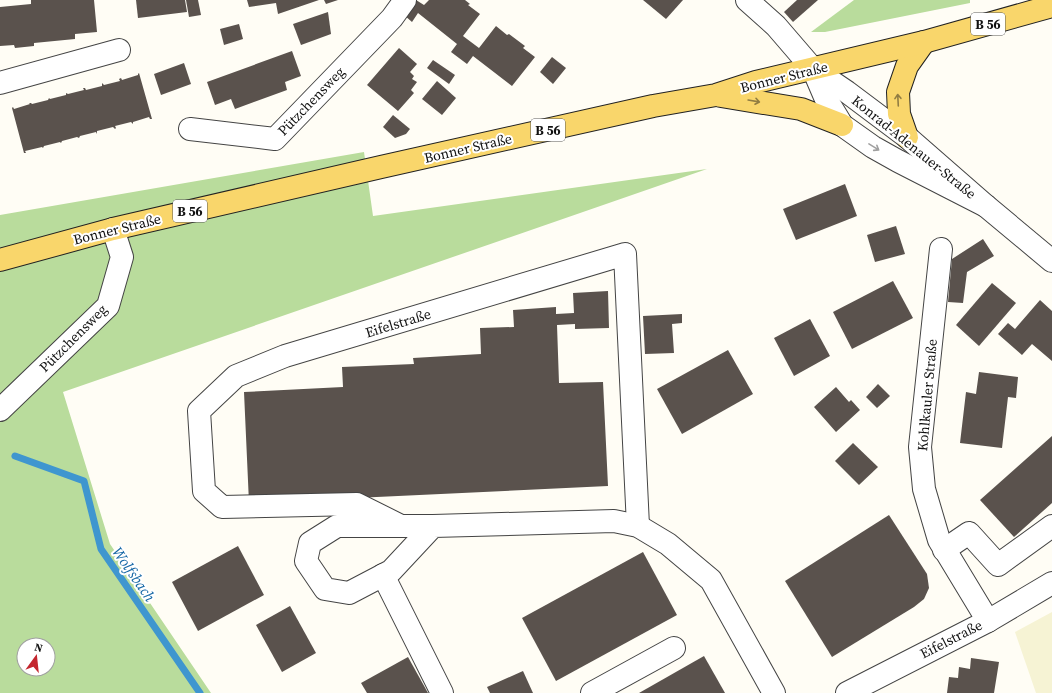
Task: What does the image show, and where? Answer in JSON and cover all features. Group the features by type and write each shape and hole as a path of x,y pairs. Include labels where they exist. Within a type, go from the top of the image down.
{"main road":[{"name":"Bonner Straße","path":"0,260 113,229 654,106 716,95 756,82 924,42 1052,6"},
{"path":"907,137 899,114 898,92 907,66 924,42"},
{"path":"716,95 801,109 842,125"}],"street":[{"name":"Pützchensweg","path":"190,129 275,139 392,18 405,0"},
{"path":"747,0 776,26 813,69"},
{"path":"0,83 119,50"},
{"name":"Konrad-Adenauer-Straße","path":"813,69 825,97 842,125 873,147 986,206"},
{"name":"Konrad-Adenauer-Straße","path":"813,69 847,92 907,137 986,206 1052,260"},
{"name":"Pützchensweg","path":"0,410 108,306 122,257 113,229"},
{"name":"Kohlkauler Straße","path":"941,249 920,447 924,489 939,540 988,621"},
{"name":"Eifelstraße","path":"401,526 357,504 259,508 222,507 204,492 199,411 236,376 285,356 625,254 638,526"},
{"name":"Eifelstraße","path":"433,526 391,571 349,593 324,589 306,561 310,543 337,526 433,526 614,521 638,526 668,544 711,580 774,693"},
{"path":"944,550 969,533 998,564 1052,526"},
{"path":"383,575 442,693"},
{"name":"Eifelstraße","path":"847,693 864,688 988,621 1052,583"},
{"path":"592,693 674,648"}],"shaded area":[{"path":"1052,612 1052,693 1036,693 1015,632"}],"green space":[{"path":"854,0 970,0 970,3 825,32 811,32"},
{"path":"364,152 373,216 707,169 63,392 110,544 211,693 0,693 0,215"}],"building":[{"path":"31,0 94,0 97,32 75,34 75,39 34,43 34,46 15,48 14,45 0,46 0,7 31,4"},
{"path":"136,0 185,0 187,12 138,18"},
{"path":"186,0 198,0 201,15 189,17"},
{"path":"247,0 319,0 278,14 276,3 249,7"},
{"path":"324,0 338,0 326,4"},
{"path":"416,0 424,5 429,0 465,0 470,4 468,5 480,14 463,36 479,48 496,26 525,46 523,48 535,57 512,86 473,56 467,64 451,52 457,44 418,13 412,22 404,15"},
{"path":"643,0 683,0 666,19"},
{"path":"797,0 818,0 793,22 784,12"},
{"path":"328,12 331,34 301,45 293,24"},
{"path":"239,24 243,39 224,45 220,29"},
{"path":"399,48 417,64 410,72 414,76 412,79 417,82 411,90 414,93 398,111 367,85"},
{"path":"292,51 301,76 285,82 287,90 235,109 231,99 215,105 207,82"},
{"path":"552,57 566,68 553,84 540,72"},
{"path":"433,60 455,75 449,84 427,68"},
{"path":"184,63 191,84 161,95 154,74"},
{"path":"139,73 152,119 149,117 133,122 133,124 131,122 115,126 115,129 113,127 97,131 97,134 96,132 80,136 79,138 77,137 62,141 61,143 44,146 43,148 25,151 26,153 24,153 12,108 13,107 14,109 30,104 29,103 32,104 48,100 49,98 66,95 66,93 68,94 84,90 83,88 86,90 102,86 102,83 104,85 120,81 119,79 121,78 122,80 138,75"},
{"path":"437,81 456,98 442,115 422,99"},
{"path":"393,115 410,129 406,134 395,138 383,127"},
{"path":"845,184 857,216 796,240 783,209"},
{"path":"896,226 905,254 875,262 867,235"},
{"path":"983,239 994,256 967,272 963,303 948,302 952,259"},
{"path":"893,281 913,318 852,349 833,312"},
{"path":"992,283 1016,303 979,346 956,325"},
{"path":"608,291 609,328 575,329 575,324 557,325 559,383 603,382 608,486 249,503 244,392 343,387 342,367 414,364 413,358 481,354 480,328 514,327 513,310 556,307 556,314 574,313 573,293"},
{"path":"1040,300 1052,311 1052,361 1032,344 1022,355 998,334 1008,323 1015,329"},
{"path":"682,314 682,323 672,324 674,353 645,354 643,316"},
{"path":"810,319 830,356 794,376 774,338"},
{"path":"728,350 753,394 682,434 657,389"},
{"path":"979,372 1018,377 1016,398 1008,397 1002,448 960,443 966,392 976,394"},
{"path":"878,384 890,396 877,408 866,397"},
{"path":"836,387 849,402 851,400 860,410 836,432 814,407"},
{"path":"1052,436 1052,503 1014,537 980,500"},
{"path":"853,443 878,467 859,485 835,461"},
{"path":"889,515 927,574 929,588 924,599 914,607 832,657 785,581"},
{"path":"238,546 264,595 198,631 172,582"},
{"path":"643,552 677,615 556,681 522,618"},
{"path":"290,606 316,653 282,672 256,625"},
{"path":"704,656 725,693 639,693"},
{"path":"408,657 428,693 367,693 361,683"},
{"path":"971,658 999,662 994,693 947,693 949,677 958,678 959,667 970,669"},
{"path":"523,671 533,693 490,693 487,687"}],"waterway":[{"name":"Wolfsbach","path":"15,456 84,481 101,549 200,693"}]}
